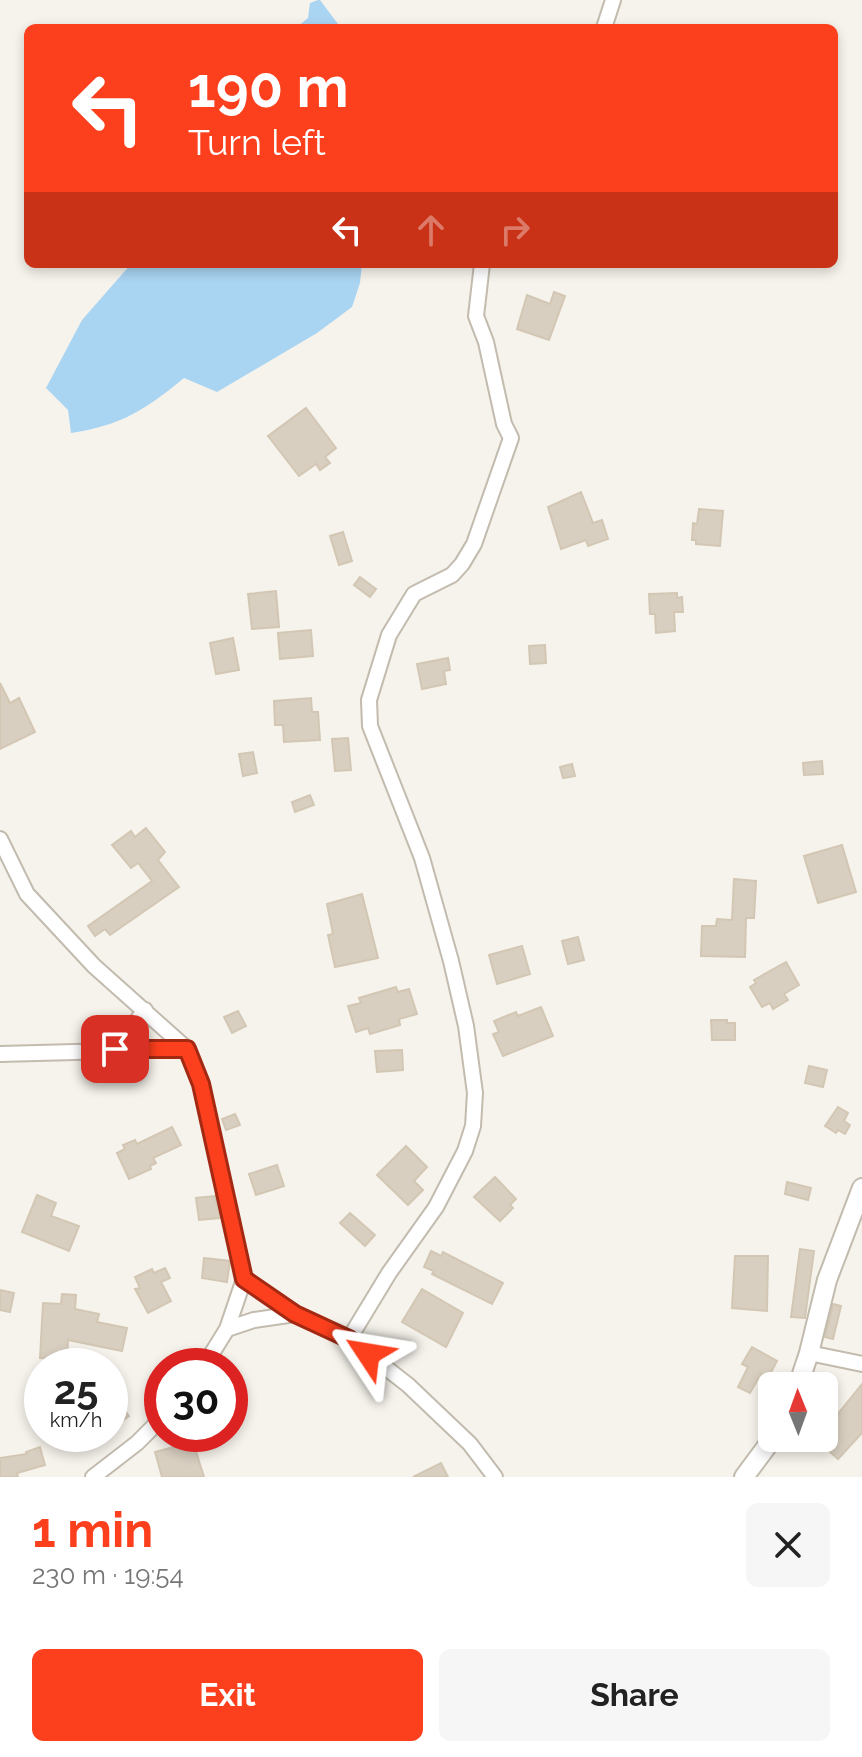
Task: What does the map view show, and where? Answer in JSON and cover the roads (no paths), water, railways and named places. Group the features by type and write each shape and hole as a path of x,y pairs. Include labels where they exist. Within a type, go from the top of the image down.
{"street":[{"path":"605,24 613,0"},
{"path":"349,1339 389,1273 436,1207 465,1151 473,1126 475,1093 466,1026 451,961 422,858 370,726 369,700 389,635 414,594 452,575 474,544 511,438 504,424 486,342 476,316 482,268"},
{"path":"0,839 27,894 94,966 187,1049 201,1084 244,1279 227,1329 215,1348"},
{"path":"115,1049 145,1010"},
{"path":"0,1054 187,1049"},
{"path":"803,1372 827,1280 862,1188"},
{"path":"244,1279 295,1314 349,1339 434,1407 470,1444 495,1477"},
{"path":"227,1329 254,1320 295,1314"},
{"path":"809,1353 862,1364"},
{"path":"93,1477 144,1436"},
{"path":"744,1477 763,1452"}],"water":[{"path":"320,0 338,24 301,24 308,18 310,3"},
{"path":"128,268 362,268 352,307 317,333 217,392 184,378 157,399 119,421 71,433 68,410 46,388 82,320"}]}
